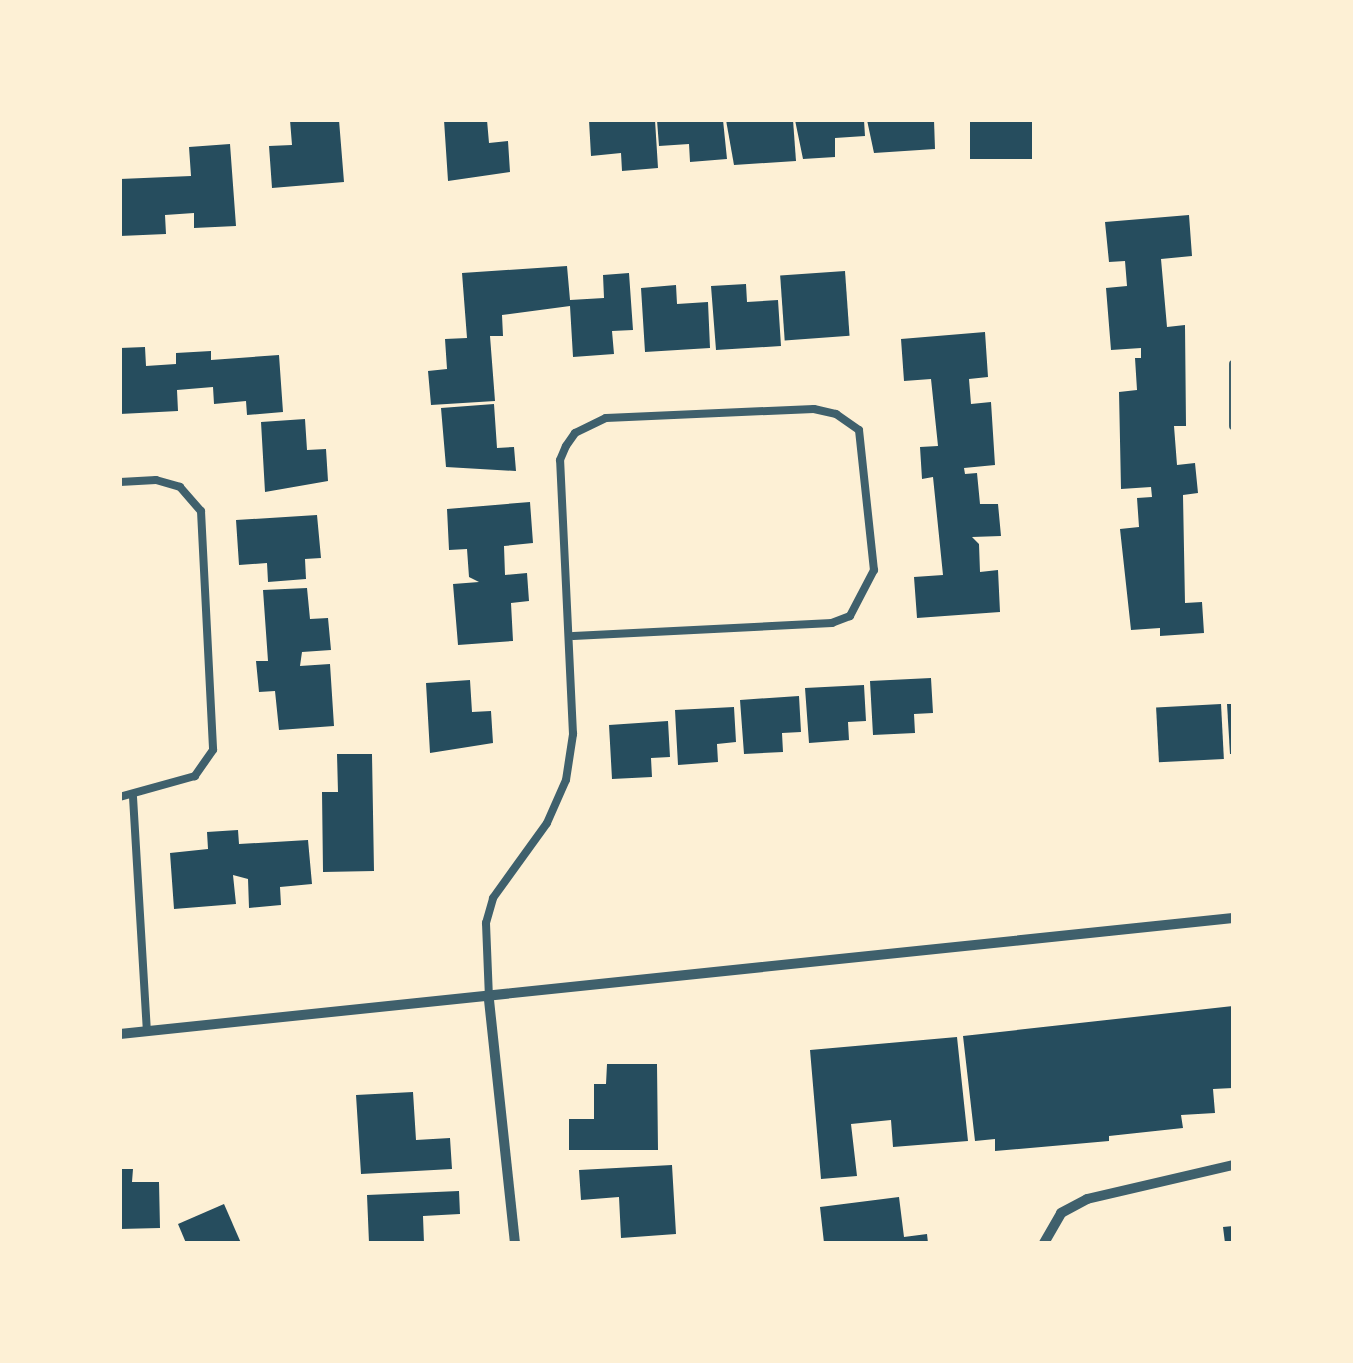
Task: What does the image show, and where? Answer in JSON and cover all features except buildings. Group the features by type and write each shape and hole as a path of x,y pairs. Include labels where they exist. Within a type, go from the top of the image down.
{"street":[{"path":"120,1034 489,1000 1233,918"},
{"path":"489,1000 515,1243"},
{"path":"1044,1243 1061,1213 1087,1199 1233,1164"}],"lane":[{"path":"1233,364 1233,426"},
{"path":"489,1000 486,923 493,898 547,824 566,780 573,734 572,636 560,460 574,433 606,418 814,410 836,414 859,430 874,570 871,587 850,616 832,623 572,636"},
{"path":"120,482 156,480 180,487 201,511 213,750 196,776 120,797"},
{"path":"134,796 147,1031"}]}
